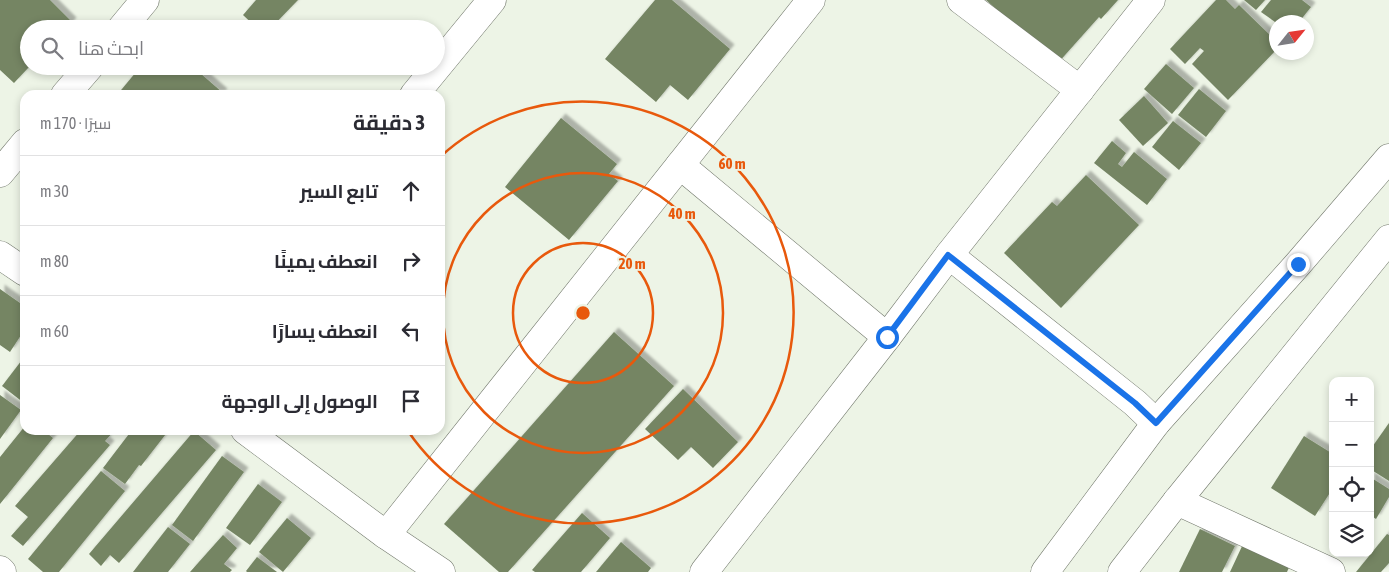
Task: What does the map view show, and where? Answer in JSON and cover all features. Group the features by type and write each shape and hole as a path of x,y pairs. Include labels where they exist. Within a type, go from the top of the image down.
{"street":[{"path":"128,20 145,0"},
{"path":"445,57 492,0"},
{"path":"386,535 811,0"},
{"path":"961,0 1080,90"},
{"path":"704,572 887,337 948,255 1151,0"},
{"path":"69,90 82,75"},
{"path":"418,90 430,75"},
{"path":"0,172 20,149"},
{"path":"1045,572 1156,423 1298,264 1389,158"},
{"path":"680,165 887,337"},
{"path":"1122,572 1177,501 1389,240"},
{"path":"0,255 20,269"},
{"path":"948,255 1135,403 1156,423"},
{"path":"253,435 386,535 440,572"},
{"path":"1177,501 1332,572"}],"building":[{"path":"0,0 50,0 70,20 20,20 22,75 14,83 0,70"},
{"path":"256,0 298,0 279,20 248,20 243,15"},
{"path":"655,0 672,0 730,49 688,100 670,85 656,102 605,59"},
{"path":"986,0 1118,0 1101,19 1099,17 1057,64"},
{"path":"1216,0 1226,0 1235,9 1239,5 1269,34 1269,57 1228,100 1192,64 1204,51 1200,48 1185,64 1170,49"},
{"path":"1244,0 1265,0 1256,10"},
{"path":"1271,0 1302,0 1311,7 1305,15 1269,15 1269,18 1261,12"},
{"path":"1166,64 1194,88 1172,114 1144,89"},
{"path":"134,75 202,75 220,90 121,90"},
{"path":"1199,89 1226,111 1206,137 1178,115"},
{"path":"1144,96 1168,123 1143,146 1119,120"},
{"path":"561,118 617,164 609,174 618,181 569,240 505,187"},
{"path":"1173,121 1201,143 1179,170 1152,147"},
{"path":"1112,141 1126,153 1118,164 1122,167 1134,152 1167,179 1147,205 1094,163"},
{"path":"1086,175 1139,225 1061,308 1004,253 1052,202 1057,206"},
{"path":"0,289 20,303 20,337 10,352 0,345"},
{"path":"614,332 674,386 508,572 499,572 444,524"},
{"path":"20,363 20,400 2,386"},
{"path":"683,389 738,442 713,468 691,447 678,460 645,429"},
{"path":"0,395 20,409 20,411 0,439"},
{"path":"1389,423 1389,481 1374,472 1374,444"},
{"path":"20,432 20,435 49,435 53,438 0,504 0,457"},
{"path":"77,435 110,435 105,441 110,445 23,546 11,536 28,517 15,506"},
{"path":"128,435 165,435 125,484 103,468"},
{"path":"191,435 199,435 216,450 119,563 110,555 101,566 89,554"},
{"path":"1304,436 1329,452 1329,494 1315,516 1271,488"},
{"path":"222,456 244,472 193,541 172,525"},
{"path":"101,471 125,491 59,572 43,572 28,559"},
{"path":"1374,480 1389,489 1389,497 1376,519 1374,518"},
{"path":"258,484 282,502 250,545 226,528"},
{"path":"582,513 610,538 581,572 535,572 532,570"},
{"path":"287,518 311,538 283,572 259,552"},
{"path":"168,527 190,544 168,572 133,572"},
{"path":"1200,529 1235,546 1222,572 1179,572"},
{"path":"1387,534 1389,535 1389,563 1381,572 1356,572 1368,557 1374,557 1374,550"},
{"path":"223,535 237,548 224,564 232,570 230,572 190,572"},
{"path":"621,542 651,568 648,572 596,572"},
{"path":"1244,542 1291,563 1287,572 1230,572"},
{"path":"257,557 277,572 247,572"}],"route":[{"path":"887,337 948,255 1135,403 1156,423 1298,264"}]}
